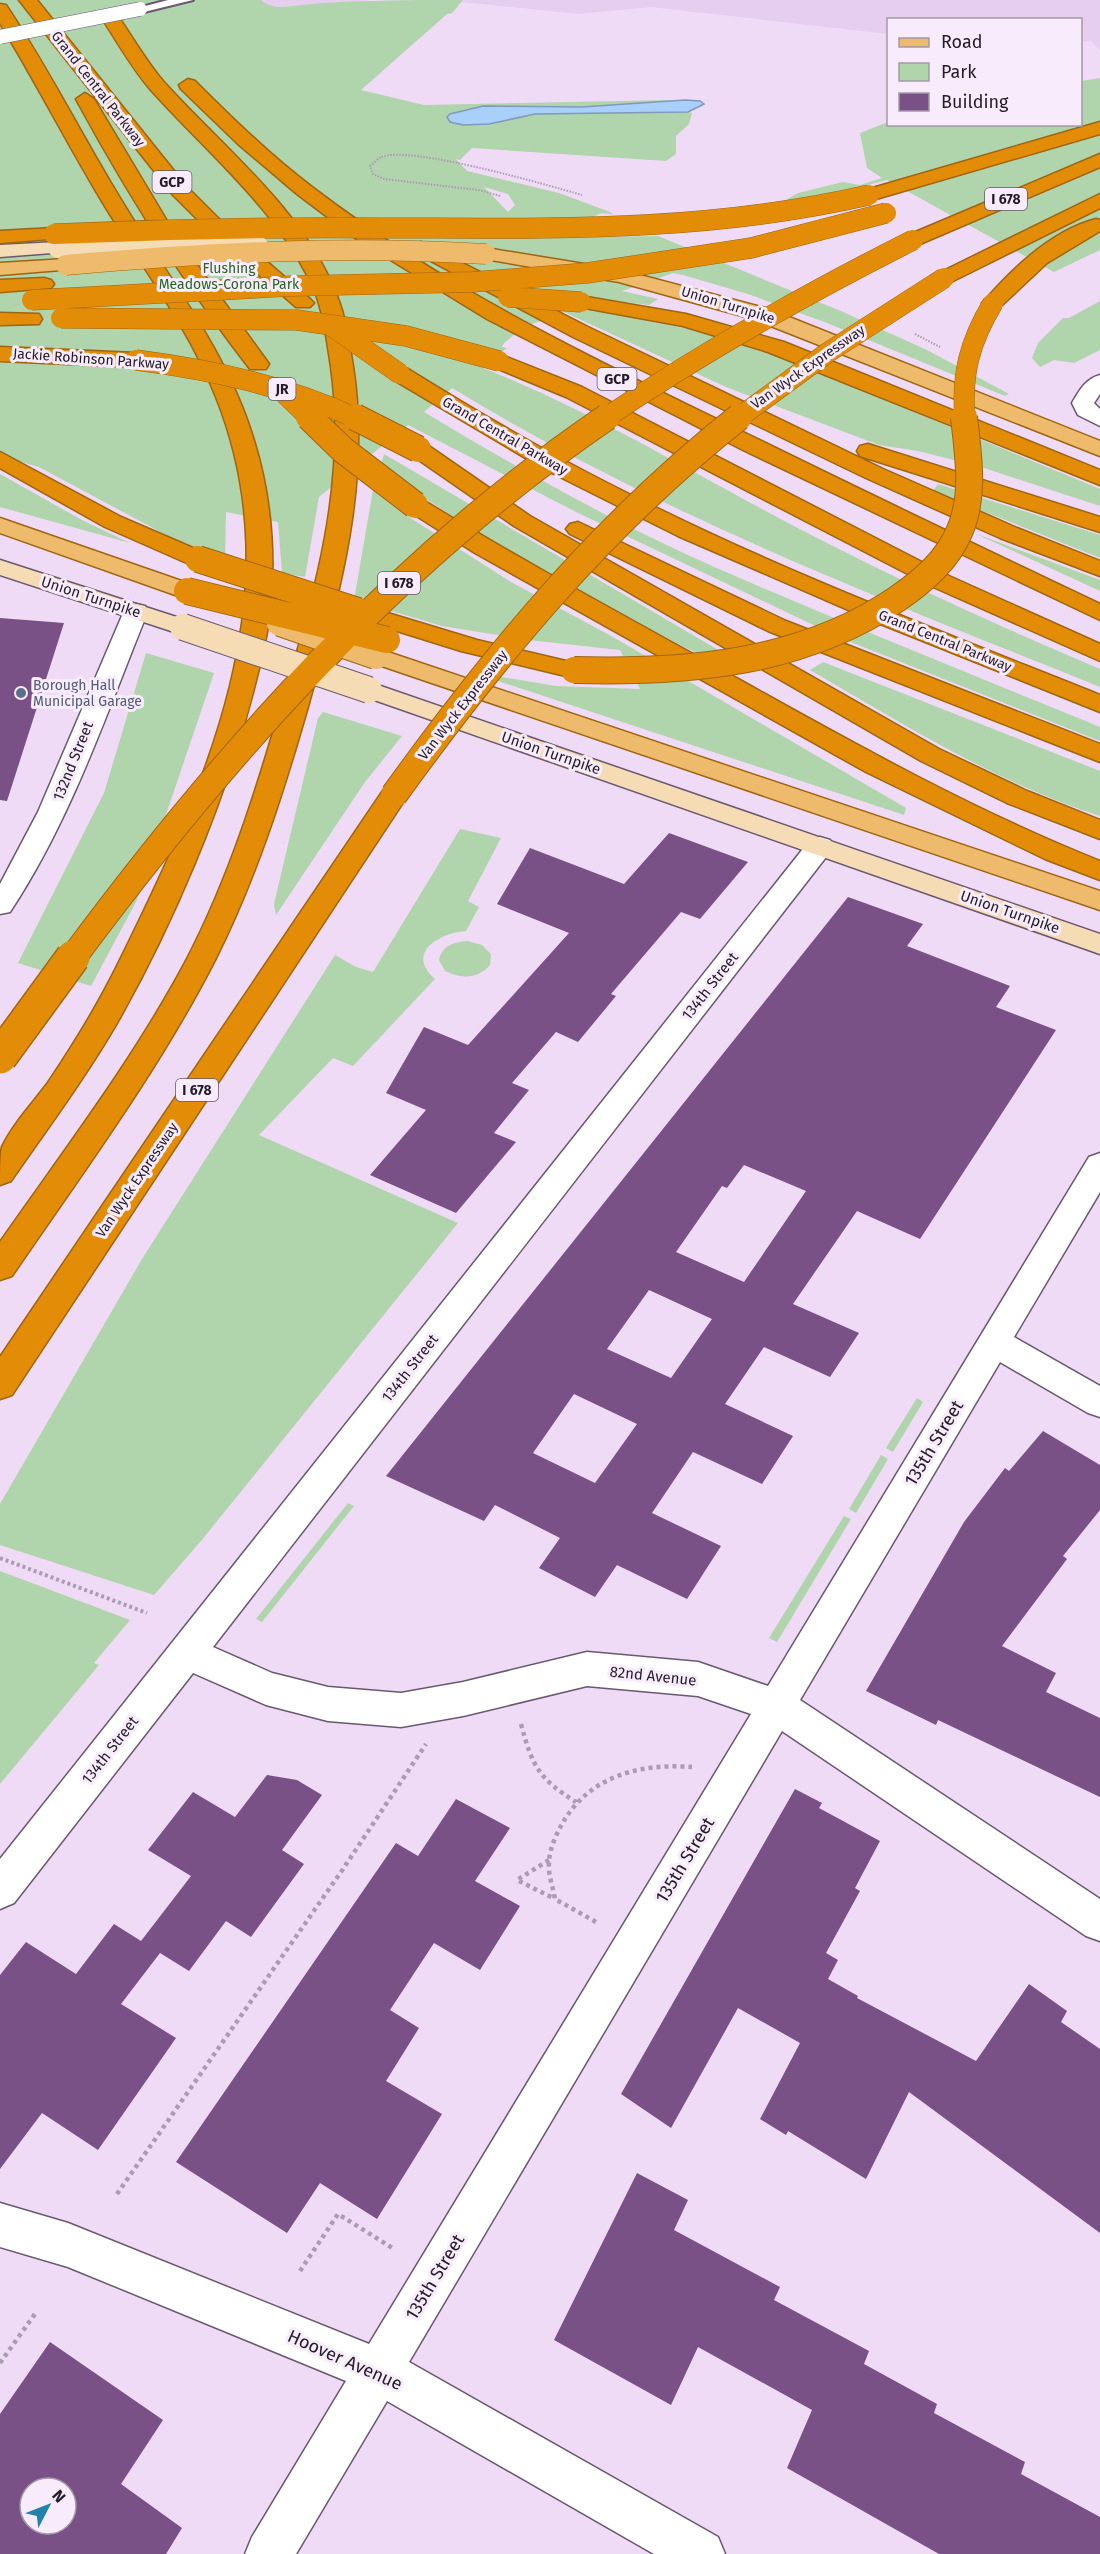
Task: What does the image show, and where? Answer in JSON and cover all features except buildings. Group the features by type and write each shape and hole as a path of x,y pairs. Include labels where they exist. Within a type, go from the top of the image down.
{"highway":[{"name":"Grand Central Parkway","path":"28,0 186,198 226,237 303,303 400,374 552,464 693,534 784,575 1100,704"},
{"name":"GCP","path":"93,0 112,20 170,69 242,140 310,196 388,251 483,311 879,508 1100,613"},
{"path":"0,9 117,209 202,340 223,386 253,480 259,528 260,567 259,600 254,636 236,710 210,793 188,846 144,941 93,1038 0,1173"},
{"path":"0,1267 156,1039 201,960 237,885 268,801 321,616 342,527 346,497 349,426 344,368 330,308 318,278 266,203 153,81 112,20"},
{"path":"60,42 83,95 129,178 214,306 258,364 322,432 415,505 492,553 821,737 971,814 1100,871"},
{"path":"170,69 218,98 290,159 354,207 405,239 525,304 945,507 1100,569"},
{"path":"0,237 60,249 261,228 626,230 760,218 869,195 1100,128"},
{"path":"0,319 36,301 291,286 473,282 549,277 634,268 741,250 820,232 886,213 1100,128"},
{"name":"I 678","path":"0,1058 162,840 218,772 318,662 412,570 506,491 648,388 743,328 913,240 1100,160"},
{"name":"Van Wyck Expressway","path":"0,1385 394,795 446,723 510,644 595,547 697,450 806,367 861,329 945,278 1100,200"},
{"path":"382,648 510,667 641,672 686,669 772,654 802,646 859,622 921,582 946,556 963,524 968,487 963,370 969,344 993,303 1031,264 1062,242 1100,223"},
{"path":"0,286 36,301 223,317 297,320 406,336 499,361 574,392 940,581 1100,653"},
{"path":"0,302 482,297 581,302 686,320 776,346 1100,478"},
{"name":"Jackie Robinson Parkway","path":"0,354 136,360 232,376 296,393 353,416 418,449"},
{"path":"706,392 878,455 1100,525"},
{"path":"418,449 777,626 1100,754"},
{"path":"418,449 522,521 930,755 1008,793 1100,830"},
{"path":"0,459 113,522 198,559 470,646 574,670"},
{"path":"971,814 1100,857"}],"main road":[{"name":"Union Turnpike","path":"0,269 60,249"},
{"name":"Union Turnpike","path":"0,251 413,249 486,254 621,276 761,314 1100,449"},
{"path":"0,525 188,591 382,648 1100,901"},
{"name":"Union Turnpike","path":"0,567 369,690 1100,944"}],"street":[{"path":"1097,417 1083,403 1090,391 1100,382"},
{"name":"132nd Street","path":"0,905 19,877 52,812 136,611"},
{"name":"134th Street","path":"0,1890 820,846"},
{"name":"135th Street","path":"269,2554 1100,1165"},
{"path":"994,1342 1100,1403"},
{"name":"82nd Avenue","path":"186,1652 266,1688 328,1704 401,1710 587,1669 698,1679 777,1706 1100,1923"},
{"name":"Hoover Avenue","path":"0,2225 68,2246 379,2371 701,2554"}],"lane":[{"path":"0,37 187,0"}],"path":[{"path":"504,200 490,192 384,179 373,174 370,166 377,159 387,155 407,155 528,179 588,197"},
{"path":"0,1558 147,1613"},
{"path":"520,1722 533,1766 540,1778 576,1802"},
{"path":"117,2194 336,1878 426,1743"},
{"path":"555,1899 549,1860 561,1826 576,1802 611,1776 673,1764 692,1767"},
{"path":"549,1860 517,1880 596,1922"},
{"path":"300,2271 338,2214 394,2249"},
{"path":"0,2363 37,2311"}],"shaded area":[{"path":"261,0 370,0 276,15"},
{"path":"463,0 1100,0 1100,50 1090,41 1082,42 1082,18 887,18 887,34 651,7 579,14 461,2"}],"green space":[{"name":"Flushing Meadows-Corona Park","path":"0,0 261,0 280,7 361,1 463,0 452,13 447,14 361,90 424,105 671,100 628,111 683,110 692,113 689,124 676,136 676,154 666,161 472,148 460,160 456,159 467,171 559,193 610,212 614,215 601,214 589,221 599,237 658,236 843,312 927,350 1009,394 1005,396 827,323 748,294 683,275 673,273 622,291 658,299 649,305 602,299 591,302 612,314 685,328 774,354 1100,489 1100,506 981,467 918,451 879,445 726,387 564,312 524,327 504,343 502,347 507,348 483,368 611,427 888,574 1100,669 1100,687 851,586 688,514 529,433 452,388 424,412 532,475 644,534 814,610 1100,727 1100,741 843,639 574,511 408,425 319,497 305,577 282,573 278,522 226,512 225,559 166,535 39,467 0,456","holes":["484,187 508,194 515,205 508,212"]},
{"path":"1100,78 1100,250 1054,272 887,180 791,205 786,200 798,193 843,182 860,185 882,178 867,168 860,133 887,122 887,126 1082,126 1082,81"},
{"path":"1100,301 1100,350 1074,363 1054,360 1040,367 1032,358 1038,343 1063,318 1069,318"},
{"path":"384,454 744,665 728,670 507,549 380,468"},
{"path":"0,474 82,520 130,543 0,507"},
{"path":"938,484 1100,535 1100,558 933,491"},
{"path":"373,490 412,519 511,582 613,637 906,808 904,815 471,672 556,686 640,689 620,650 528,640 442,626 354,600"},
{"path":"974,533 1100,580 1100,591"},
{"path":"146,653 214,673 137,900 91,986 18,963 104,793"},
{"path":"823,662 1100,771 1100,816 1024,787 915,731 810,670"},
{"path":"323,712 402,736 365,782 276,915 274,904 318,718"},
{"path":"460,829 501,838 468,901 479,907 466,931 436,940 425,953 423,961 435,979 353,1066 333,1058 259,1135 458,1223 201,1541 154,1595 0,1545 0,1504 142,1259 335,955 356,967 373,972"},
{"path":"467,941 482,945 491,954 490,965 480,973 469,976 445,971 439,960 443,951 453,944"},
{"path":"917,1398 923,1402 893,1452 886,1448"},
{"path":"881,1455 888,1459 856,1513 849,1509"},
{"path":"348,1503 354,1506 262,1622 256,1619"},
{"path":"844,1516 851,1519 777,1642 769,1638"},
{"path":"0,1571 130,1620 94,1663 99,1665 0,1784"}],"water":[{"path":"700,101 704,104 688,112 535,114 489,124 463,125 450,122 447,117 450,114 483,106 582,107"}],"place":[{"name":"Borough Hall Municipal Garage","path":"21,693"}]}
